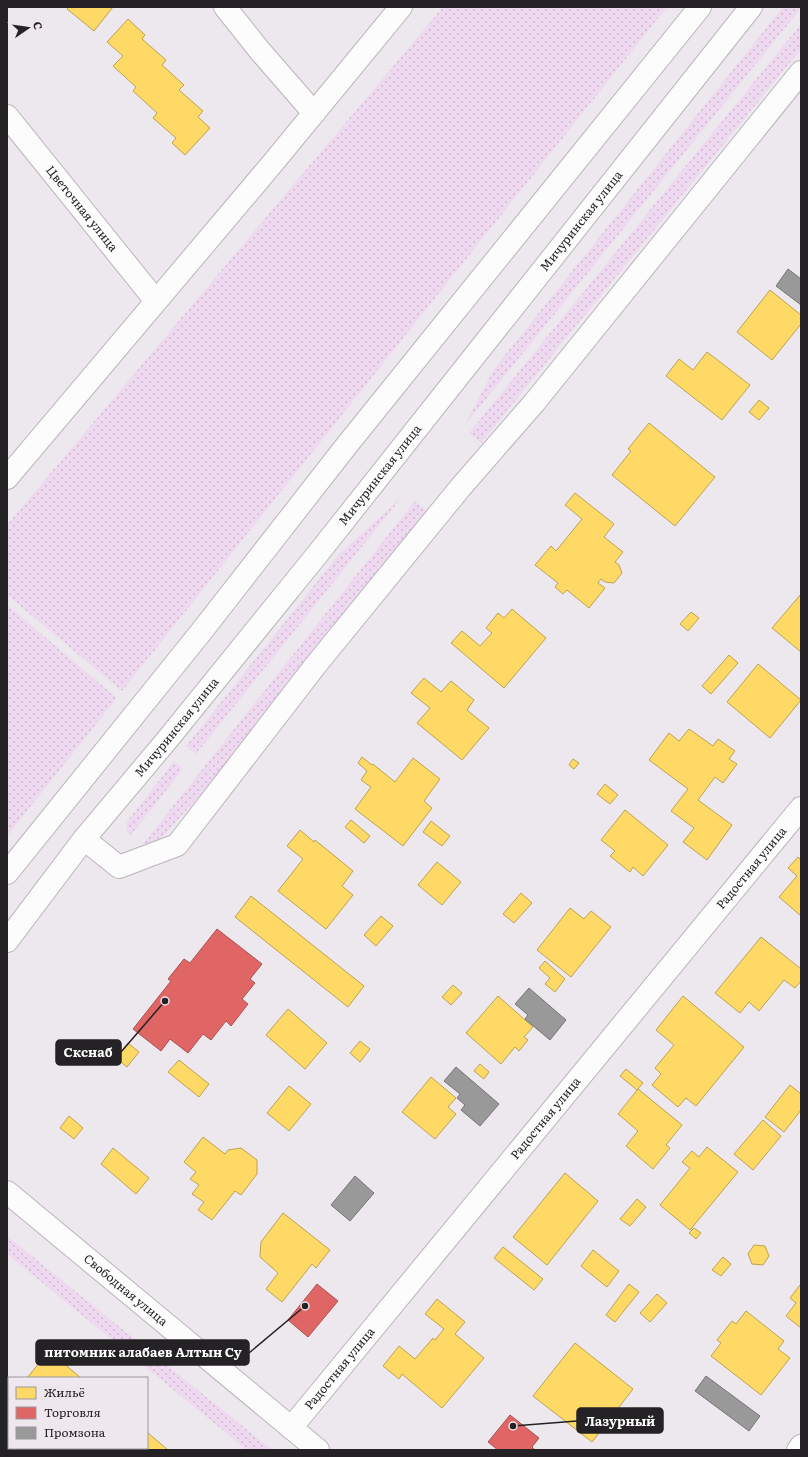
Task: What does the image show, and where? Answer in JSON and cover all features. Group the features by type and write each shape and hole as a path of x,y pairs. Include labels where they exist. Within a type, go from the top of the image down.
{"street":[{"path":"225,7 260,51 314,113"},
{"path":"7,478 314,113 401,7"},
{"path":"7,873 201,632 333,462 700,7"},
{"name":"Мичуринская улица","path":"7,941 84,839 167,740 316,556 751,7"},
{"path":"84,839 119,867 176,845 320,660 460,488 534,403 801,72"},
{"name":"Цветочная улица","path":"7,116 156,301"},
{"name":"Радостная улица","path":"291,1428 801,808"},
{"name":"Свободная улица","path":"7,1192 318,1450"},
{"path":"798,1450 801,1446"}],"shaded area":[{"path":"443,7 667,7 122,691 7,595 7,525"},
{"path":"783,7 801,8 465,425 494,369"},
{"path":"801,24 801,49 481,443 469,433"},
{"path":"400,499 196,754 186,746 339,554"},
{"path":"415,501 427,511 211,783 155,845 149,846 143,844"},
{"path":"7,605 117,698 7,836"},
{"path":"174,761 183,769 131,835 126,829 127,822"},
{"path":"7,1236 272,1450 247,1450 7,1254"}],"building: Жильё":[{"path":"69,7 113,7 94,31 67,9"},
{"path":"128,19 145,35 142,39 166,60 162,65 184,85 179,90 203,111 198,117 210,128 185,155 172,143 176,138 153,118 157,113 133,91 136,87 113,66 123,56 107,42"},
{"path":"770,290 801,315 801,324 772,360 737,332"},
{"path":"707,352 750,385 722,420 666,376 679,359 693,370"},
{"path":"759,400 769,408 759,420 749,412"},
{"path":"649,423 715,477 675,526 612,475 631,451 628,449"},
{"path":"575,493 614,524 604,537 623,552 615,562 619,565 622,573 614,583 605,582 601,579 598,583 605,588 589,608 567,590 563,594 555,587 558,583 535,565 551,546 556,551 582,519 565,505"},
{"path":"801,594 801,652 772,628"},
{"path":"512,609 546,638 504,688 451,643 462,631 480,646 492,633 486,628 498,613 504,618"},
{"path":"691,612 699,618 688,631 680,624"},
{"path":"729,655 738,663 711,694 702,686"},
{"path":"758,664 801,700 770,738 727,702"},
{"path":"424,678 441,692 451,681 474,700 467,710 489,728 462,760 417,723 430,708 411,693"},
{"path":"689,729 713,746 718,739 735,751 729,759 737,764 723,783 715,777 698,800 732,825 707,860 683,842 694,828 671,811 688,789 649,760 669,733 679,741"},
{"path":"362,757 395,782 413,758 440,779 424,801 432,808 403,846 355,809 371,787 361,780 367,771 358,763"},
{"path":"573,759 579,763 574,769 569,765"},
{"path":"605,784 618,795 610,804 597,794"},
{"path":"625,810 668,845 643,876 633,867 630,872 610,856 615,851 601,840"},
{"path":"351,820 370,836 364,843 345,827"},
{"path":"431,821 450,836 442,846 423,832"},
{"path":"300,830 314,842 315,840 353,871 342,886 353,895 326,929 278,891 303,859 287,846"},
{"path":"798,857 801,860 801,916 779,897 797,876 788,868"},
{"path":"437,862 461,882 442,905 418,885"},
{"path":"521,893 532,903 514,923 503,914"},
{"path":"251,896 364,986 348,1007 235,917"},
{"path":"570,908 584,919 591,911 611,927 571,977 537,950"},
{"path":"381,916 393,926 376,946 364,935"},
{"path":"761,937 801,969 801,981 795,988 784,980 759,1011 749,1002 740,1013 715,993"},
{"path":"545,961 565,979 555,992 545,984 550,978 539,968"},
{"path":"453,985 462,993 451,1005 442,997"},
{"path":"498,996 533,1027 524,1037 528,1040 519,1051 515,1047 501,1064 466,1033"},
{"path":"683,996 744,1047 696,1106 686,1098 678,1107 652,1085 661,1074 655,1068 674,1045 656,1030"},
{"path":"288,1009 327,1043 305,1069 266,1035"},
{"path":"360,1041 370,1049 360,1062 350,1053"},
{"path":"128,1043 139,1052 127,1067 116,1058"},
{"path":"179,1060 209,1084 199,1097 168,1072"},
{"path":"480,1064 489,1072 484,1079 474,1071"},
{"path":"626,1069 643,1083 637,1090 620,1076"},
{"path":"431,1077 456,1098 448,1107 456,1114 435,1139 402,1112"},
{"path":"790,1085 801,1094 801,1110 784,1132 765,1117"},
{"path":"289,1086 311,1104 289,1131 267,1113"},
{"path":"638,1089 682,1125 666,1145 670,1148 653,1169 626,1146 638,1131 618,1114"},
{"path":"69,1116 83,1128 74,1139 60,1128"},
{"path":"763,1120 781,1136 753,1170 734,1154"},
{"path":"203,1137 225,1154 228,1150 241,1148 257,1160 257,1174 241,1195 235,1191 212,1220 198,1210 204,1202 192,1194 199,1185 190,1179 196,1172 184,1162"},
{"path":"707,1147 738,1172 690,1230 660,1205 690,1168 682,1162 692,1151 699,1157"},
{"path":"113,1148 149,1178 136,1194 101,1164"},
{"path":"565,1173 598,1201 547,1265 513,1237"},
{"path":"637,1199 646,1207 630,1226 620,1219"},
{"path":"283,1213 330,1250 316,1268 312,1264 282,1302 266,1289 278,1273 260,1257 261,1242"},
{"path":"694,1228 701,1233 696,1239 689,1233"},
{"path":"754,1245 765,1246 769,1256 763,1265 752,1264 748,1254"},
{"path":"503,1247 543,1279 534,1290 494,1258"},
{"path":"593,1250 619,1271 607,1287 581,1266"},
{"path":"723,1257 731,1264 721,1276 712,1270"},
{"path":"629,1284 639,1292 615,1322 606,1315"},
{"path":"800,1285 801,1328 786,1316 796,1303 790,1298"},
{"path":"657,1294 667,1303 650,1322 640,1313"},
{"path":"437,1299 465,1322 455,1334 484,1358 442,1408 402,1374 399,1379 383,1366 399,1346 415,1359 433,1338 435,1340 444,1329 425,1314"},
{"path":"746,1311 784,1341 778,1349 790,1358 761,1395 711,1356 721,1343 717,1340 732,1321 736,1324"},
{"path":"575,1343 633,1389 592,1442 533,1396"},
{"path":"49,1351 80,1377 28,1377"},
{"path":"8,1401 8,1449 148,1449 148,1433 168,1450 7,1450"}],"building: Торговля":[{"path":"217,929 262,964 250,979 255,983 242,999 248,1004 231,1026 226,1021 211,1040 203,1034 188,1053 170,1039 161,1051 133,1029 171,981 168,979 184,959 190,963"},
{"path":"317,1284 338,1301 308,1337 288,1320"},
{"path":"510,1415 539,1438 532,1447 535,1450 498,1450 488,1442"}],"building: Промзона":[{"path":"788,269 801,279 801,305 776,286"},
{"path":"529,988 566,1020 550,1040 525,1019 528,1015 515,1004"},
{"path":"456,1067 499,1104 480,1126 461,1110 465,1105 457,1098 460,1094 444,1081"},
{"path":"355,1176 374,1193 350,1221 331,1205"},
{"path":"706,1376 760,1416 749,1431 695,1391"}],"place":[{"name":"Скснаб","path":"165,1001"},
{"name":"питомник алабаев Алтын Су","path":"305,1306"},
{"name":"Лазурный","path":"513,1426"}]}
